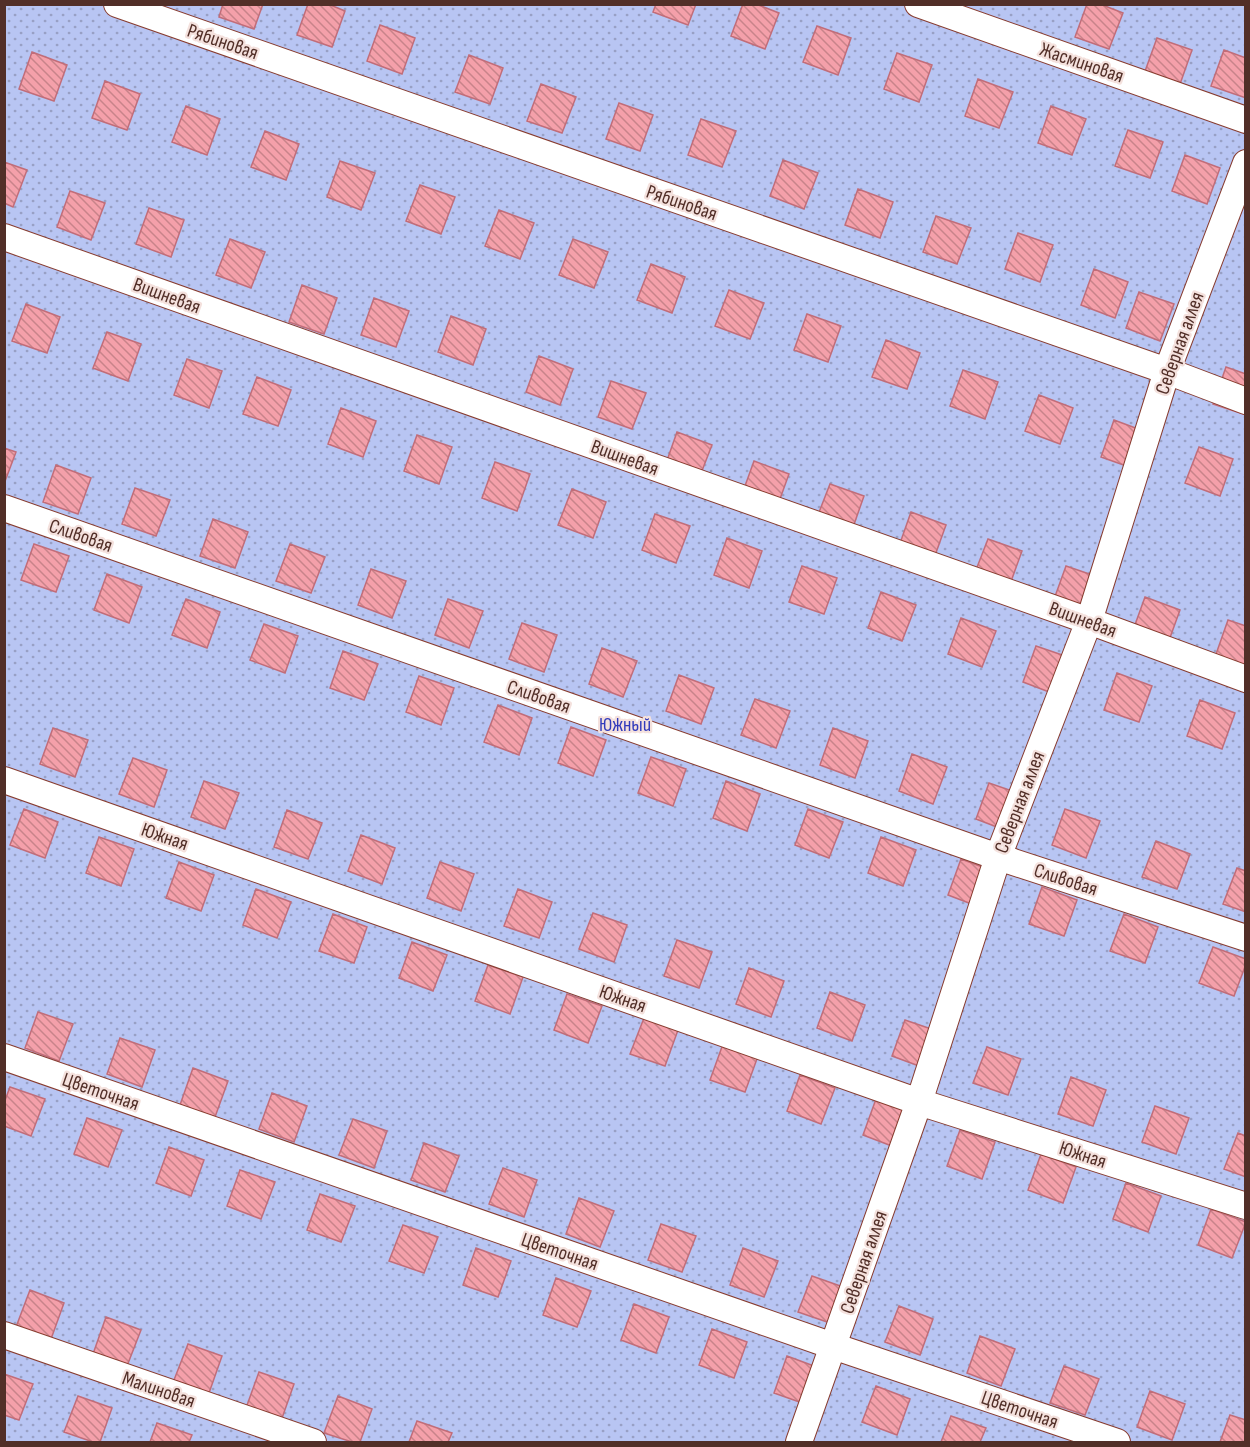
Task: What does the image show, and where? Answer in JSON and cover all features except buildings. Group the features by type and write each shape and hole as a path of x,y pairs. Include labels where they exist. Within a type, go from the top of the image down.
{"street":[{"name":"Рябиновая","path":"117,4 1167,371 1245,402"},
{"name":"Жасминовая","path":"918,4 1245,120"},
{"name":"Северная аллея","path":"799,1443 919,1102 998,857 1089,621 1167,371 1245,163"},
{"name":"Вишневая","path":"4,237 1089,621 1245,679"},
{"name":"Сливовая","path":"4,508 998,857 1245,938"},
{"name":"Южная","path":"4,780 919,1102 1245,1206"},
{"name":"Цветочная","path":"4,1057 1117,1443"},
{"name":"Малиновая","path":"4,1335 313,1443"}],"green space":[{"name":"Южный","path":"5,5 1245,5 1245,1442 5,1442"}]}
